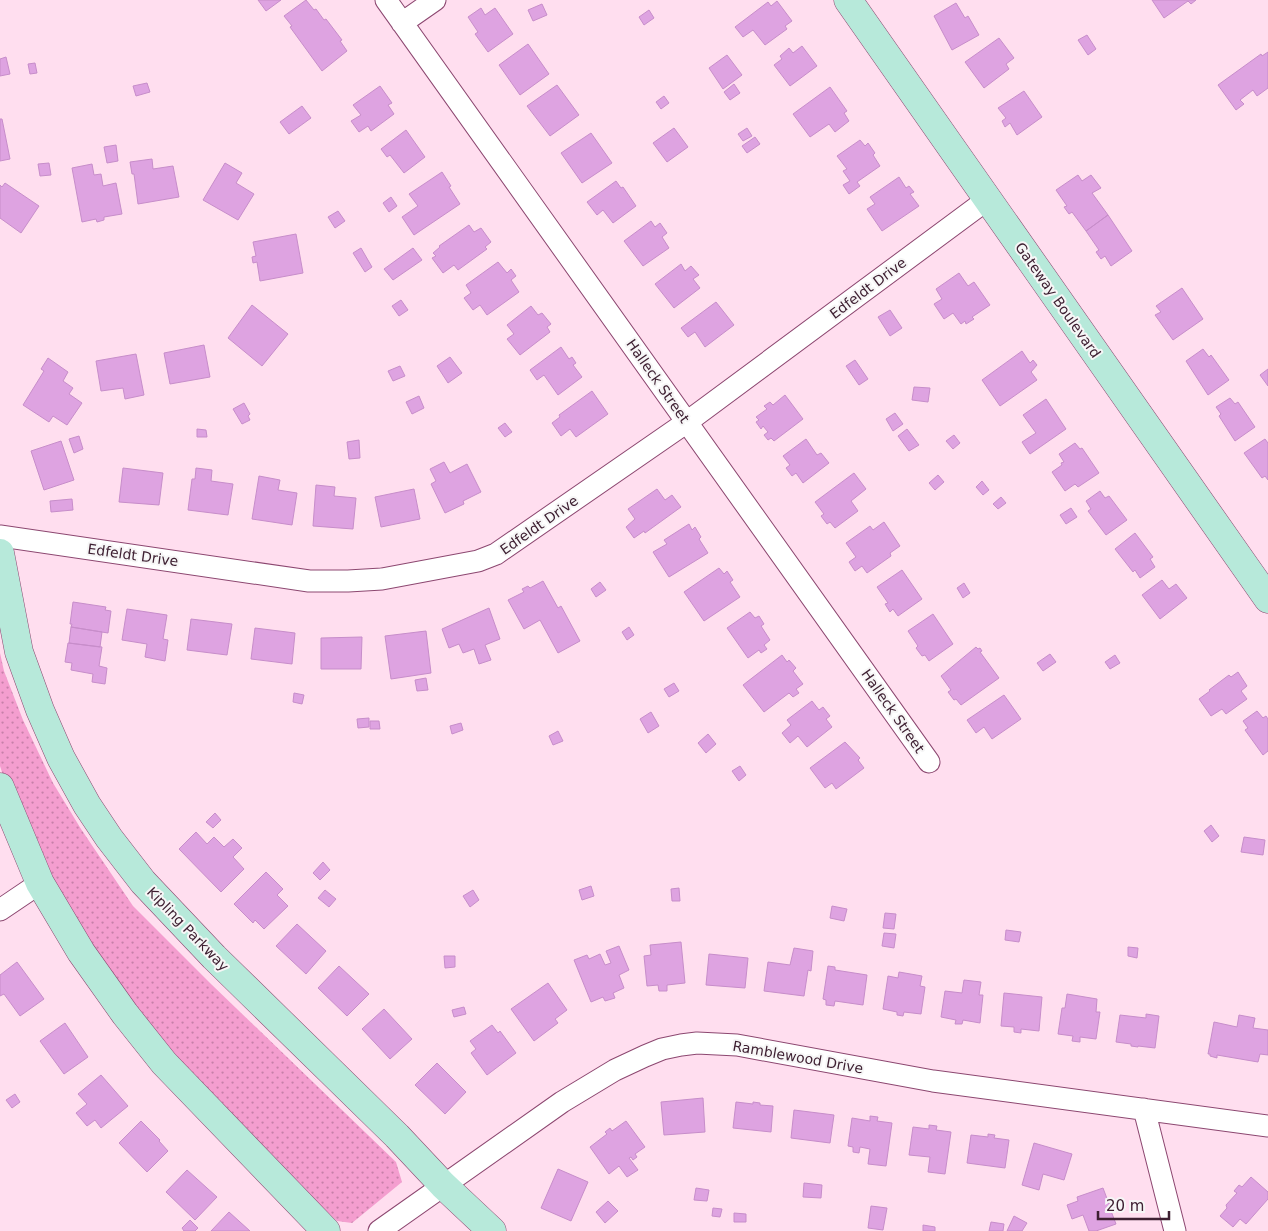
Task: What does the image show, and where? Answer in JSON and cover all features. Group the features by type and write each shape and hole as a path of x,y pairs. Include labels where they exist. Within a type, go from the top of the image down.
{"street":[{"name":"Halleck Street","path":"386,0 929,762"},
{"path":"402,23 435,0"},
{"name":"Gateway Boulevard","path":"848,0 1268,599"},
{"name":"Edfeldt Drive","path":"0,536 309,581 382,579 478,561 496,554 687,422 988,199"},
{"name":"Kipling Parkway","path":"0,553 20,652 40,710 61,758 109,838 143,882 214,957 397,1136 443,1185 492,1231"},
{"path":"0,787 40,883 81,952 125,1014 164,1063 326,1231"},
{"path":"0,910 40,883"},
{"name":"Ramblewood Drive","path":"378,1231 562,1102 616,1070 662,1049 697,1043 737,1045 933,1081 1268,1126"},
{"path":"1144,1109 1174,1231"}],"shaded area":[{"path":"0,653 4,671 23,720 53,783 81,829 133,906 396,1162 402,1182 352,1223 337,1221 258,1147 171,1056 56,894 10,797 0,766"}],"building":[{"path":"258,0 281,0 266,11"},
{"path":"306,0 324,20 326,19 342,40 340,41 347,51 322,71 284,16"},
{"path":"1152,0 1196,0 1191,4 1188,1 1164,18"},
{"path":"777,1 792,21 785,26 787,29 765,45 753,30 743,37 735,27 768,2 771,6"},
{"path":"956,3 965,18 968,16 979,35 952,50 934,16"},
{"path":"542,4 547,15 533,21 528,10"},
{"path":"481,8 485,15 495,8 513,34 488,52 475,34 478,32 468,17"},
{"path":"649,10 654,18 644,25 639,17"},
{"path":"1087,35 1096,49 1088,55 1078,40"},
{"path":"999,38 1014,58 1006,64 1009,69 984,88 965,62"},
{"path":"528,44 549,74 520,95 499,65"},
{"path":"802,46 817,66 790,86 774,65 782,59 780,56 789,48 793,53"},
{"path":"1268,52 1268,88 1257,96 1253,90 1240,100 1244,104 1236,110 1218,85 1261,54 1262,56"},
{"path":"727,55 742,75 723,89 709,68"},
{"path":"6,57 10,74 0,76 0,59"},
{"path":"35,63 37,73 30,74 28,64"},
{"path":"147,83 150,92 136,96 133,86"},
{"path":"734,84 740,93 730,100 724,92"},
{"path":"557,85 579,115 550,136 527,106"},
{"path":"380,86 392,103 388,105 394,114 371,131 368,126 359,132 351,121 361,115 353,105"},
{"path":"830,87 847,111 844,113 849,121 835,132 829,124 810,137 793,114"},
{"path":"1024,91 1042,117 1017,135 1010,123 1005,127 1002,121 1006,118 998,108"},
{"path":"664,96 669,103 661,109 656,102"},
{"path":"302,106 311,118 289,134 280,122"},
{"path":"0,119 2,119 10,159 0,161"},
{"path":"674,128 688,147 667,162 653,143"},
{"path":"747,128 752,136 743,141 738,134"},
{"path":"406,130 425,157 404,173 390,155 387,157 381,149"},
{"path":"591,133 612,163 582,183 561,153"},
{"path":"755,137 760,144 747,153 742,146"},
{"path":"860,140 865,146 868,143 875,153 873,155 880,166 857,182 860,186 849,194 843,185 850,181 843,171 847,169 837,156"},
{"path":"116,145 118,161 107,163 104,147"},
{"path":"152,159 153,169 173,166 179,197 138,204 134,174 132,174 130,162"},
{"path":"49,163 51,175 40,176 38,164"},
{"path":"225,163 242,173 236,183 254,194 238,220 203,200"},
{"path":"92,164 94,175 101,174 103,186 116,183 122,214 104,217 104,220 97,222 96,219 82,222 72,168"},
{"path":"442,172 460,204 414,235 402,217 418,206 409,194"},
{"path":"1078,175 1082,181 1091,175 1101,188 1092,193 1108,215 1086,231 1072,212 1069,214 1064,207 1067,206 1056,190"},
{"path":"899,177 906,188 909,186 914,192 910,194 919,206 882,231 867,209 875,204 870,197"},
{"path":"616,181 621,188 623,187 636,206 613,223 603,210 597,215 587,202"},
{"path":"5,183 39,206 21,233 0,218 0,185 2,187"},
{"path":"391,197 397,206 389,212 383,203"},
{"path":"338,211 345,221 335,228 328,217"},
{"path":"1108,215 1132,251 1111,266 1105,256 1101,259 1096,252 1099,250 1086,231"},
{"path":"651,221 655,227 660,223 667,233 662,237 669,248 643,266 624,241"},
{"path":"469,225 474,232 481,228 491,242 485,247 487,249 458,270 454,265 443,273 432,258 436,256 433,253 439,246"},
{"path":"296,234 303,273 260,281 257,262 253,263 252,257 256,256 253,242"},
{"path":"361,248 372,267 365,272 353,253"},
{"path":"413,248 422,260 393,280 384,269"},
{"path":"498,262 507,273 511,269 516,276 511,280 519,292 487,315 480,305 473,310 464,298 471,293 466,285"},
{"path":"681,264 685,271 691,266 699,275 693,279 700,288 674,308 655,284"},
{"path":"959,273 968,286 974,282 990,305 972,317 974,319 966,324 965,321 961,324 953,313 944,319 934,304 942,299 936,289"},
{"path":"1182,288 1203,319 1173,340 1155,315 1161,312 1156,306"},
{"path":"401,300 408,310 399,316 392,306"},
{"path":"716,302 734,325 705,347 695,332 688,337 681,328"},
{"path":"252,305 288,334 262,366 228,338"},
{"path":"531,306 538,315 542,313 551,324 547,327 550,332 520,355 507,339 514,334 507,325"},
{"path":"890,310 902,328 890,336 878,317"},
{"path":"204,345 210,377 170,384 164,353"},
{"path":"561,347 569,359 572,357 576,363 573,365 582,377 558,395 544,375 537,380 530,370"},
{"path":"1203,349 1209,357 1211,355 1229,380 1208,395 1186,361"},
{"path":"1022,351 1030,363 1033,360 1037,365 1031,372 1037,380 1000,406 982,380"},
{"path":"136,354 144,395 125,399 123,388 101,391 96,361"},
{"path":"450,357 462,373 448,383 437,366"},
{"path":"48,358 68,372 63,381 73,388 69,394 82,403 67,425 53,416 49,422 23,405 44,371 41,369"},
{"path":"855,360 868,379 859,385 846,366"},
{"path":"400,366 405,376 393,381 388,371"},
{"path":"1268,369 1268,386 1260,375"},
{"path":"914,387 930,388 928,402 912,400"},
{"path":"592,391 608,414 576,437 570,429 561,436 552,423 560,417 559,415"},
{"path":"785,395 803,419 774,441 771,438 768,440 764,435 768,432 763,426 761,429 756,422 759,420 756,417 767,409 764,406 770,402 773,405"},
{"path":"419,396 424,408 412,414 406,402"},
{"path":"1230,398 1235,404 1238,402 1255,427 1235,441 1219,416 1221,414 1216,407"},
{"path":"1046,399 1066,429 1030,454 1022,442 1036,433 1023,415"},
{"path":"244,403 250,414 248,416 250,420 242,424 233,409"},
{"path":"895,413 903,424 893,431 886,419"},
{"path":"505,423 512,432 505,437 498,428"},
{"path":"197,429 206,430 207,437 197,437"},
{"path":"907,429 919,445 909,451 898,436"},
{"path":"954,435 960,443 953,449 946,441"},
{"path":"79,436 83,449 74,453 69,439"},
{"path":"806,439 817,455 821,453 829,463 803,483 796,473 792,476 786,468 790,465 783,456"},
{"path":"1265,439 1268,443 1268,480 1265,476 1262,478 1244,453"},
{"path":"359,440 360,458 349,459 347,442"},
{"path":"61,441 74,480 44,490 31,451"},
{"path":"1075,443 1080,449 1082,448 1099,473 1078,487 1075,484 1065,491 1052,472 1064,462 1059,454"},
{"path":"444,462 450,473 467,464 481,492 463,501 464,504 445,513 431,484 436,481 430,469"},
{"path":"123,468 163,473 159,505 119,502"},
{"path":"196,468 212,470 211,481 233,484 228,515 188,510 192,479 195,479"},
{"path":"854,473 866,489 851,501 858,511 835,528 830,522 827,524 821,516 824,514 815,502"},
{"path":"938,475 944,482 935,490 929,483"},
{"path":"259,476 280,480 278,490 297,493 292,525 252,519"},
{"path":"982,481 989,490 983,495 976,487"},
{"path":"316,485 335,487 334,496 356,498 353,529 313,526"},
{"path":"414,489 420,519 381,527 375,497"},
{"path":"657,489 665,500 672,495 681,507 645,533 644,531 634,538 626,527 635,519 628,509"},
{"path":"1100,491 1105,498 1109,496 1127,520 1106,535 1088,511 1091,509 1086,501"},
{"path":"1001,497 1006,503 998,509 993,504"},
{"path":"72,499 73,510 51,512 50,501"},
{"path":"1071,508 1077,517 1066,524 1060,515"},
{"path":"884,522 900,546 890,553 891,556 867,573 862,566 855,571 849,562 856,557 846,543 870,526 873,530"},
{"path":"689,524 692,530 695,527 701,537 699,539 708,553 669,577 653,552 667,544 664,540"},
{"path":"1135,533 1153,557 1150,559 1155,567 1140,578 1115,549"},
{"path":"719,568 724,574 727,571 733,580 730,582 740,597 704,621 684,592"},
{"path":"902,570 922,599 898,616 893,609 890,612 885,604 888,603 877,587"},
{"path":"1162,580 1169,589 1176,584 1187,598 1160,619 1142,595"},
{"path":"543,581 558,608 561,606 580,641 558,653 540,620 524,629 508,600 524,592 522,589 528,586 530,588"},
{"path":"600,582 606,590 596,597 591,589"},
{"path":"964,583 970,593 963,598 957,588"},
{"path":"73,602 106,607 105,610 111,611 108,633 71,627"},
{"path":"489,608 500,639 485,645 491,660 479,664 474,649 463,653 459,644 449,648 442,629"},
{"path":"127,609 167,615 163,639 168,640 165,661 145,657 147,644 122,640"},
{"path":"750,612 755,618 759,616 764,624 761,626 770,640 764,645 767,649 761,653 759,650 748,658 727,628"},
{"path":"933,614 953,644 929,661 916,648 918,646 908,631"},
{"path":"191,619 232,624 227,655 187,650"},
{"path":"71,627 102,632 100,647 69,643"},
{"path":"629,627 634,635 627,640 622,632"},
{"path":"255,628 295,633 292,664 251,659"},
{"path":"426,631 431,673 391,679 385,636"},
{"path":"362,637 361,669 321,669 321,638"},
{"path":"68,643 102,647 99,666 107,668 105,684 92,682 93,674 71,670 72,663 65,662"},
{"path":"976,647 980,648 982,651 980,652 999,678 961,705 948,692 951,690 941,676"},
{"path":"1050,654 1056,662 1043,671 1037,663"},
{"path":"782,655 787,662 789,660 796,668 793,671 803,684 796,689 799,693 793,697 789,693 764,712 743,685"},
{"path":"1115,655 1120,663 1110,669 1105,662"},
{"path":"1238,672 1247,686 1241,691 1247,699 1226,714 1222,709 1211,716 1199,699 1229,675 1231,677"},
{"path":"426,678 428,690 417,691 415,680"},
{"path":"674,683 679,691 669,697 664,689"},
{"path":"294,693 304,695 302,704 293,702"},
{"path":"1004,695 1021,719 992,739 984,727 976,733 967,720"},
{"path":"812,701 819,710 823,707 830,716 826,719 832,727 807,747 798,736 790,743 782,733 791,725 787,720"},
{"path":"1257,711 1263,718 1266,716 1268,719 1268,751 1263,755 1245,730 1248,728 1243,721"},
{"path":"651,712 659,726 648,733 640,719"},
{"path":"369,718 369,727 358,728 357,719"},
{"path":"370,721 379,721 380,729 370,729"},
{"path":"461,723 463,730 452,734 450,726"},
{"path":"558,731 563,741 553,745 549,736"},
{"path":"708,734 716,744 706,753 698,743"},
{"path":"845,742 860,758 858,760 864,768 836,789 832,783 825,788 810,768"},
{"path":"740,766 746,775 739,781 732,771"},
{"path":"215,813 221,820 213,828 206,822"},
{"path":"1211,825 1219,836 1212,842 1204,831"},
{"path":"196,832 207,844 214,837 224,847 233,839 242,848 233,857 244,869 221,892 179,849"},
{"path":"1244,837 1265,840 1263,855 1241,852"},
{"path":"323,862 330,870 320,880 313,873"},
{"path":"266,872 283,889 277,895 288,906 264,929 255,920 253,923 234,904"},
{"path":"591,886 594,896 582,900 579,890"},
{"path":"679,888 680,901 672,901 671,889"},
{"path":"325,890 336,899 329,907 318,898"},
{"path":"473,890 479,900 470,907 463,896"},
{"path":"832,906 847,909 844,921 830,918"},
{"path":"885,913 896,914 894,929 883,928"},
{"path":"297,924 326,951 306,974 276,946"},
{"path":"1006,930 1021,932 1019,942 1005,940"},
{"path":"884,933 896,934 894,948 882,946"},
{"path":"681,942 685,983 667,985 667,991 659,991 658,985 647,986 644,956 651,955 650,945"},
{"path":"619,946 629,970 619,975 624,988 613,993 615,998 605,1001 603,997 591,1002 574,960 587,955 589,959 600,954 605,965 611,963 606,951"},
{"path":"1128,947 1138,948 1137,958 1128,956"},
{"path":"794,948 813,951 811,971 808,970 804,996 764,991 768,962 790,965"},
{"path":"709,954 748,958 745,988 706,985"},
{"path":"444,956 455,956 455,967 445,968"},
{"path":"17,962 44,999 20,1016 4,994 0,996 0,975"},
{"path":"339,966 369,994 347,1016 318,988"},
{"path":"828,966 835,967 835,970 867,975 863,1005 835,1001 834,1006 826,1005 826,1000 823,999"},
{"path":"899,972 922,976 920,986 925,987 921,1014 904,1012 903,1016 897,1015 897,1012 883,1009 888,976 898,978"},
{"path":"964,980 981,982 979,995 983,995 980,1023 963,1020 962,1024 955,1024 956,1020 941,1017 945,991 962,993"},
{"path":"548,983 567,1010 555,1019 558,1023 534,1041 511,1009"},
{"path":"1004,993 1042,997 1039,1031 1021,1029 1021,1033 1014,1032 1014,1027 1001,1026"},
{"path":"1067,994 1097,999 1096,1012 1100,1012 1096,1039 1080,1037 1080,1042 1072,1041 1073,1036 1058,1034 1062,1008 1065,1008"},
{"path":"464,1007 466,1014 454,1017 452,1010"},
{"path":"384,1009 412,1039 390,1059 362,1029"},
{"path":"1146,1014 1159,1016 1155,1048 1131,1046 1131,1044 1116,1042 1120,1015 1146,1018"},
{"path":"1239,1015 1255,1018 1253,1028 1268,1030 1268,1055 1260,1054 1258,1062 1217,1055 1217,1058 1208,1054 1214,1022 1237,1027"},
{"path":"65,1023 88,1057 64,1074 40,1041"},
{"path":"492,1025 498,1033 500,1031 516,1053 487,1075 471,1053 476,1049 470,1041"},
{"path":"437,1063 466,1092 445,1114 415,1085"},
{"path":"101,1075 128,1106 101,1128 95,1120 87,1126 76,1113 87,1104 78,1094"},
{"path":"15,1094 20,1102 12,1108 6,1100"},
{"path":"703,1098 705,1132 664,1135 661,1102"},
{"path":"736,1102 753,1104 753,1102 760,1103 760,1105 773,1106 771,1132 733,1128"},
{"path":"794,1110 834,1115 830,1143 791,1138"},
{"path":"870,1116 878,1117 877,1121 892,1123 886,1166 868,1164 870,1149 860,1147 859,1153 853,1152 853,1147 848,1146 852,1118 870,1121"},
{"path":"141,1121 168,1151 147,1172 119,1143"},
{"path":"626,1121 645,1147 635,1154 637,1157 633,1160 631,1157 629,1158 638,1170 627,1177 619,1166 609,1174 590,1147 607,1134 605,1132 610,1128 612,1131"},
{"path":"929,1125 937,1126 936,1130 951,1132 945,1174 928,1172 930,1157 909,1155 913,1127 929,1129"},
{"path":"988,1134 995,1135 994,1138 1009,1140 1005,1168 967,1163 971,1135 988,1137"},
{"path":"1034,1143 1072,1154 1064,1180 1043,1174 1039,1190 1022,1185"},
{"path":"558,1169 588,1182 571,1221 541,1208"},
{"path":"187,1170 217,1197 195,1220 166,1192"},
{"path":"1251,1177 1268,1192 1268,1199 1246,1224 1240,1219 1233,1227 1220,1216 1227,1208 1226,1205 1237,1193 1234,1191 1239,1185 1242,1187"},
{"path":"804,1183 822,1185 821,1198 803,1197"},
{"path":"696,1188 709,1190 707,1201 694,1200"},
{"path":"1103,1188 1109,1204 1112,1203 1115,1210 1111,1211 1116,1224 1096,1231 1089,1231 1083,1215 1072,1219 1067,1205 1078,1201 1077,1197"},
{"path":"608,1201 618,1211 605,1223 596,1212"},
{"path":"871,1206 887,1208 883,1230 868,1228"},
{"path":"713,1208 722,1209 720,1217 712,1216"},
{"path":"229,1212 250,1231 211,1231"},
{"path":"734,1213 746,1214 746,1222 734,1222"},
{"path":"1014,1216 1027,1223 1022,1231 1007,1231"},
{"path":"190,1220 198,1228 195,1231 184,1231 182,1228"},
{"path":"991,1222 1004,1224 1003,1231 989,1231"},
{"path":"923,1225 935,1227 935,1231 923,1231"}]}
